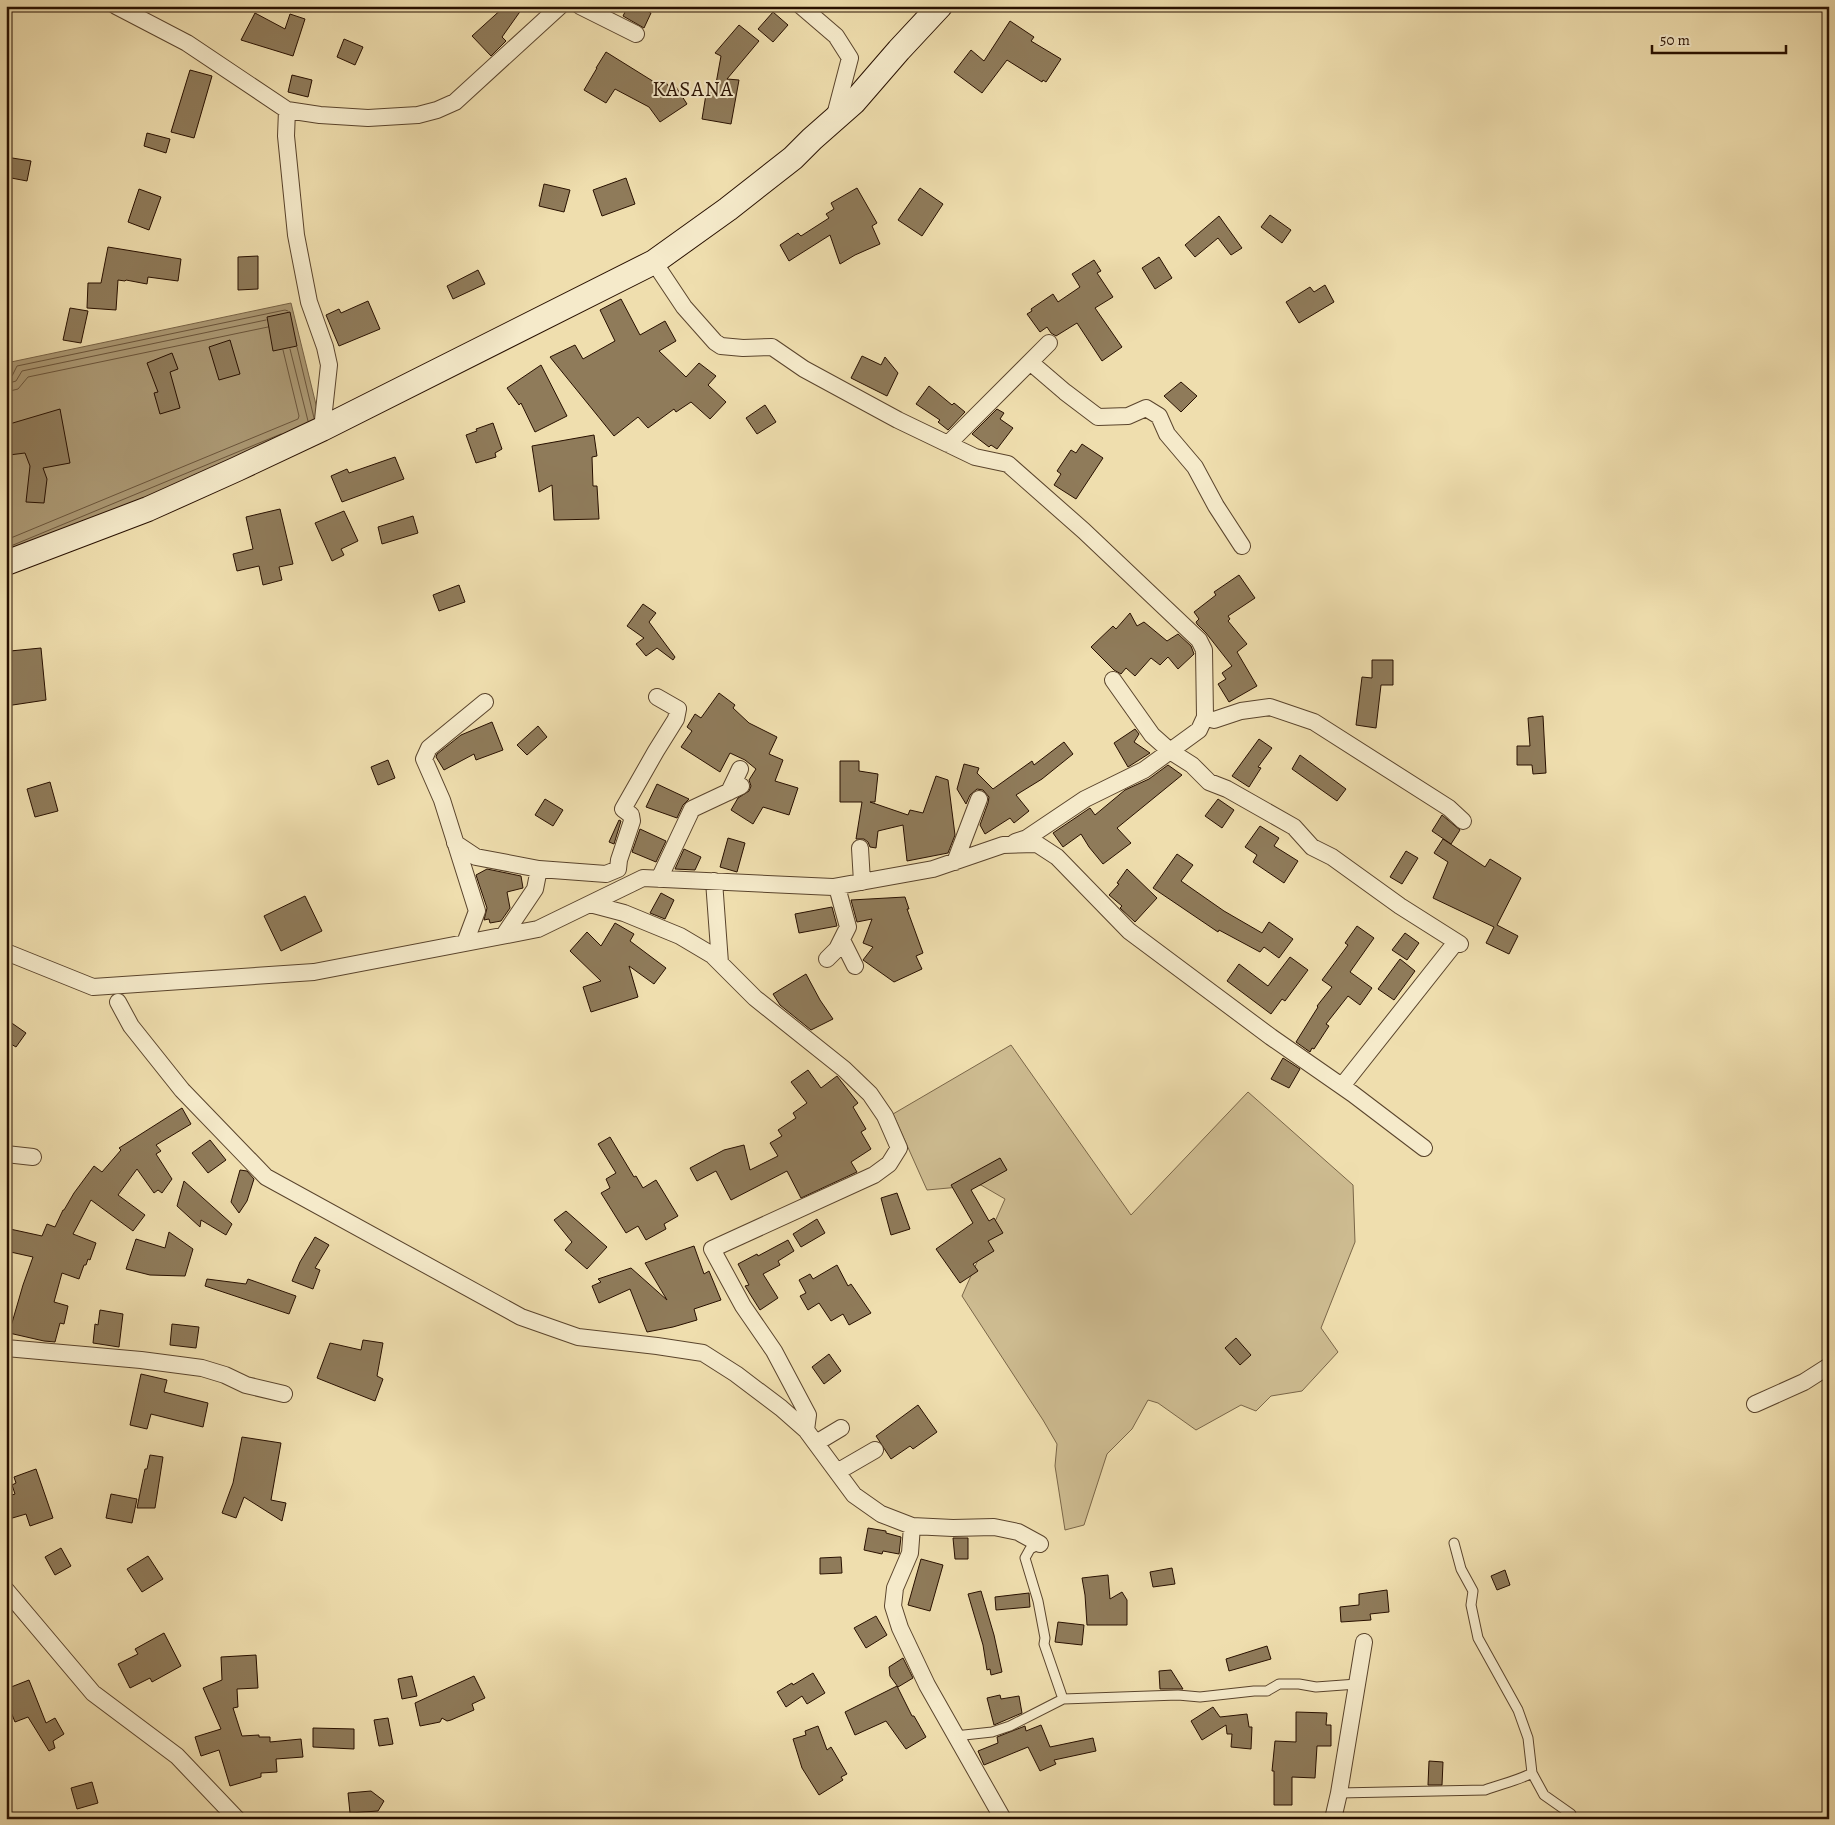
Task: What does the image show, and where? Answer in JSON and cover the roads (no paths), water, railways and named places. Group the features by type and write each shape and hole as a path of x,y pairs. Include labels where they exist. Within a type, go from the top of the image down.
{"main road":[{"path":"6,563 148,509 322,429 654,262 728,209 793,158 812,138 854,102 940,6"}],"street":[{"path":"116,6 187,43 287,110 320,115 368,118 418,115 437,110 455,102 560,6"},
{"path":"580,6 636,34"},
{"path":"801,6 836,36 850,58 834,120"},
{"path":"287,110 286,136 296,235 309,302 325,347 329,365 322,429"},
{"path":"6,952 93,987 314,972 538,929 641,879 837,887 933,869 1027,838 1086,799 1144,770 1199,730 1205,717 1204,650 1199,640 1084,531 1008,464 975,457 898,420 804,369 772,347 743,348 721,346 715,342 684,306 654,262"},
{"path":"948,444 1049,342"},
{"path":"1030,362 1098,417 1128,416 1146,408 1160,416 1167,434 1196,467 1216,506 1242,546"},
{"path":"1114,680 1152,735 1170,751 1192,765 1209,782 1227,789 1294,827 1312,847 1332,857 1394,902 1458,943 1342,1086"},
{"path":"455,843 476,857 539,869 606,874 618,869 632,821 631,815 624,809 640,778 676,719 678,709 657,697"},
{"path":"465,943 477,911 442,800 424,760 429,748 485,702"},
{"path":"1205,717 1214,720 1241,711 1270,707 1314,722 1449,808 1463,821"},
{"path":"659,879 692,810 735,789 740,769"},
{"path":"955,862 979,800"},
{"path":"1003,845 1037,844 1056,857 1129,931 1271,1038 1342,1086 1424,1148"},
{"path":"860,848 862,882"},
{"path":"619,865 641,874 641,879"},
{"path":"504,936 535,889 539,869"},
{"path":"714,882 720,962"},
{"path":"827,959 837,949 848,927 837,887"},
{"path":"590,904 624,913 680,936 712,954 755,998 844,1069 870,1094 885,1116 899,1148 889,1164 874,1175 712,1249 743,1306 774,1351 808,1415 811,1437"},
{"path":"842,940 855,966"},
{"path":"118,1002 130,1026 182,1090 266,1177 522,1317 578,1337 648,1344 703,1354 736,1374 782,1408 811,1437 854,1495 881,1514 912,1526 994,1527 1018,1532 1040,1544"},
{"path":"6,1154 33,1157"},
{"path":"6,1348 141,1360 202,1368 225,1375 246,1385 284,1394"},
{"path":"1755,1404 1804,1382 1829,1366"},
{"path":"811,1437 841,1428"},
{"path":"837,1472 875,1450"},
{"path":"912,1526 910,1553 895,1588 893,1606 900,1628 927,1685 1003,1819"},
{"path":"6,1590 94,1693 177,1756 237,1819"},
{"path":"1333,1819 1364,1642"}],"lane":[{"path":"1454,1543 1461,1570 1473,1591 1471,1605 1478,1638 1518,1710 1528,1738 1532,1773 1544,1795 1570,1814 1572,1819"},
{"path":"1040,1544 1030,1549 1025,1558 1038,1601 1046,1638 1044,1644 1063,1699"},
{"path":"955,1736 992,1732 1010,1726 1063,1699 1178,1695 1200,1697 1267,1691 1279,1684 1299,1684 1316,1688 1357,1684"},
{"path":"1339,1793 1485,1790 1516,1781 1532,1773"}],"water":[{"path":"291,303 322,429 6,560 6,385 11,362"}],"district":[{"name":"KASANA","path":"693,89"}]}
